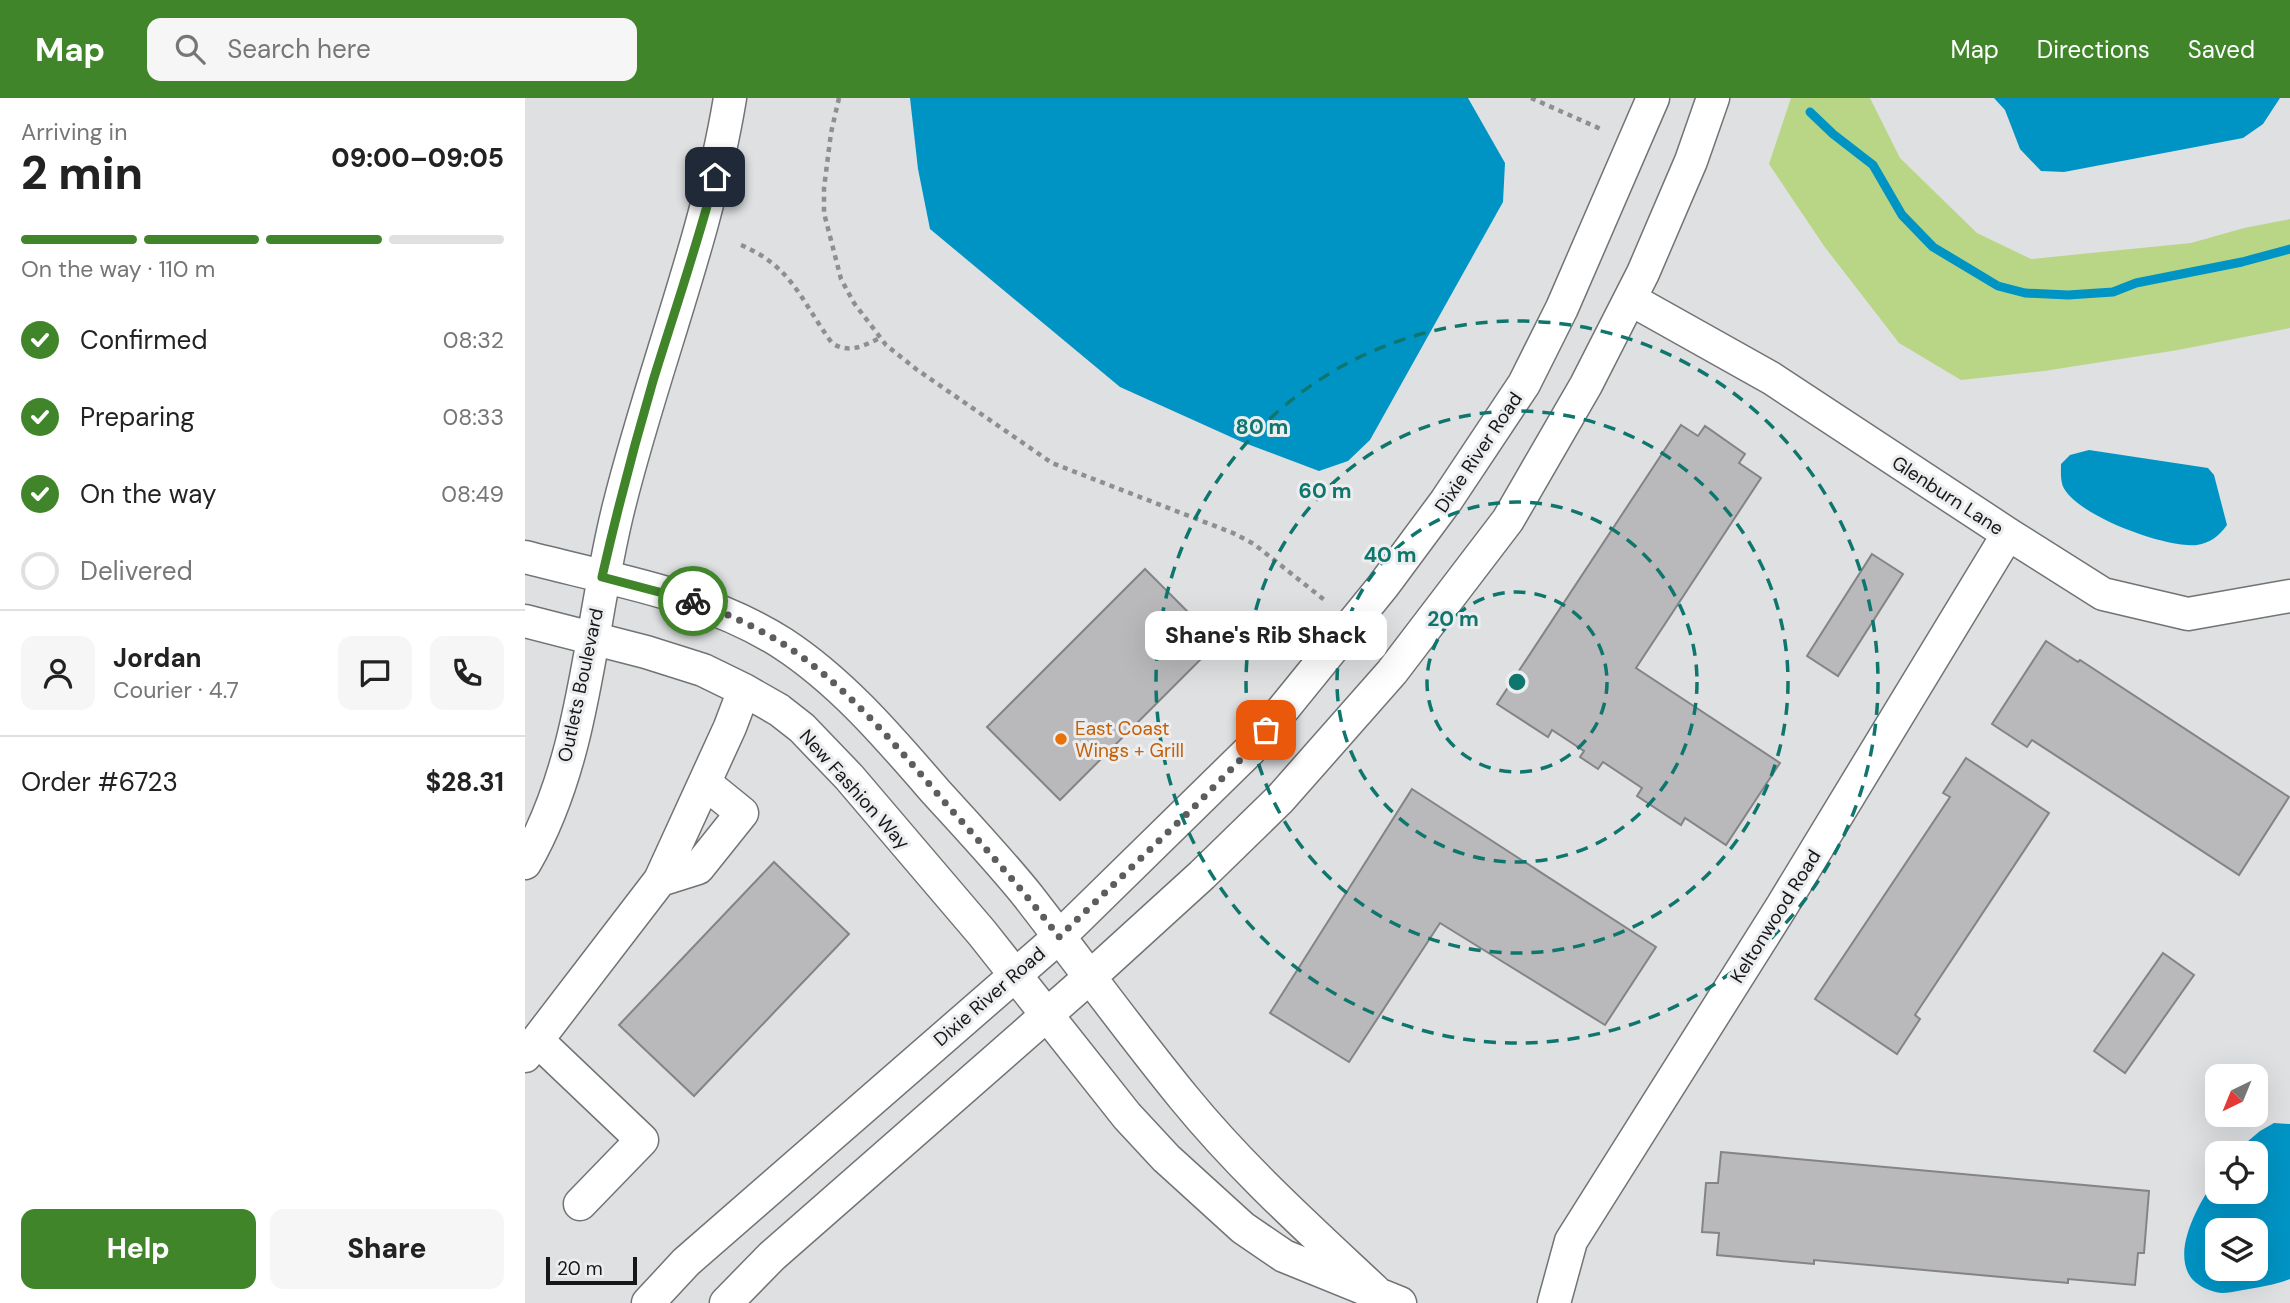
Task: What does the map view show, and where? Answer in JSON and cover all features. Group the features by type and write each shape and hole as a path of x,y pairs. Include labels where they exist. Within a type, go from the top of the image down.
{"street":[{"name":"Outlets Boulevard","path":"525,863 555,796 576,721 602,577 619,505 649,395 701,230 721,156 730,98"},
{"name":"Dixie River Road","path":"648,1303 687,1262 1059,937 1250,750 1383,586 1446,501 1529,373 1606,212 1653,98"},
{"path":"726,1303 772,1256 1202,875 1280,799 1392,672 1508,520 1586,385 1630,299 1691,160 1713,98"},
{"name":"Glenburn Lane","path":"1630,299 1771,378 2102,594 2188,614 2290,596"},
{"name":"Keltonwood Road","path":"1554,1303 1571,1241 1783,906 2008,534"},
{"path":"525,557 678,596 713,608 745,622 796,653 853,702 899,749 1026,894 1184,1098 1229,1150 1284,1207 1388,1297"},
{"name":"New Fashion Way","path":"525,621 703,670 779,710 802,728 840,767 1143,1133 1166,1157 1243,1228 1284,1256 1388,1297"},
{"path":"580,1204 642,1140 532,1048 660,880 744,690"},
{"path":"660,880 698,868 742,813 705,783"}],"path":[{"path":"839,98 831,133 824,188 824,213 841,279 854,303 880,338 916,369 1052,463 1233,533 1254,544 1327,602"},
{"path":"1531,98 1603,130"},
{"path":"741,246 763,254 779,267 792,281 832,343 841,349 851,349 880,338"}],"green space":[{"path":"1791,98 1870,98 1900,158 1977,233 2031,259 2191,243 2290,219 2290,328 2178,350 2044,371 1961,380 1899,343 1824,246 1769,164"}],"water":[{"path":"910,98 1468,98 1505,163 1503,202 1370,440 1348,461 1319,471 1242,442 1120,387 930,229 918,169"},
{"path":"1994,98 2280,98 2263,124 2243,138 2064,172 2041,171 2020,149 2005,110"},
{"path":"2089,450 2208,468 2214,475 2227,525 2206,543 2183,545 2146,536 2106,520 2074,500 2062,484 2061,464 2070,455"},
{"path":"2274,1123 2290,1124 2290,1279 2232,1292 2214,1292 2196,1283 2186,1269 2186,1242 2205,1196 2205,1204 2268,1204 2268,1141 2248,1141"}],"building":[{"path":"1681,425 1698,436 1705,426 1745,454 1739,463 1761,478 1636,668 1780,763 1726,845 1685,818 1681,825 1637,796 1642,788 1603,762 1598,769 1580,757 1584,751 1552,730 1548,737 1497,704"},
{"path":"1872,554 1903,574 1838,676 1807,656"},
{"path":"1145,569 1218,642 1060,800 987,727"},
{"path":"2046,641 2078,662 2080,660 2289,797 2239,875 2032,740 2027,747 1992,724"},
{"path":"1966,758 2049,813 1915,1015 1920,1019 1897,1054 1815,999 1950,797 1943,793"},
{"path":"1412,789 1656,947 1605,1025 1440,923 1349,1062 1270,1013"},
{"path":"774,862 849,934 694,1096 619,1025"},
{"path":"2163,953 2194,975 2125,1073 2094,1051"},
{"path":"1721,1152 2149,1191 2144,1253 2138,1253 2135,1285 2068,1279 2068,1283 1814,1260 1814,1264 1717,1255 1719,1233 1702,1232 1706,1183 1718,1183"}],"waterway":[{"path":"1810,112 1873,165 1902,215 1933,247 1998,286 2025,293 2068,295 2113,292 2136,283 2242,262 2290,249"}],"way so far":[{"path":"693,601 745,622 781,643 853,702 899,749 1026,894 1059,937 1195,806 1266,730"}],"place":[{"name":"Shane's Rib Shack","path":"1266,730"},
{"name":"East Coast Wings + Grill","path":"1061,739"}],"route":[{"path":"693,601 602,577 653,383 698,242 715,177"}]}
